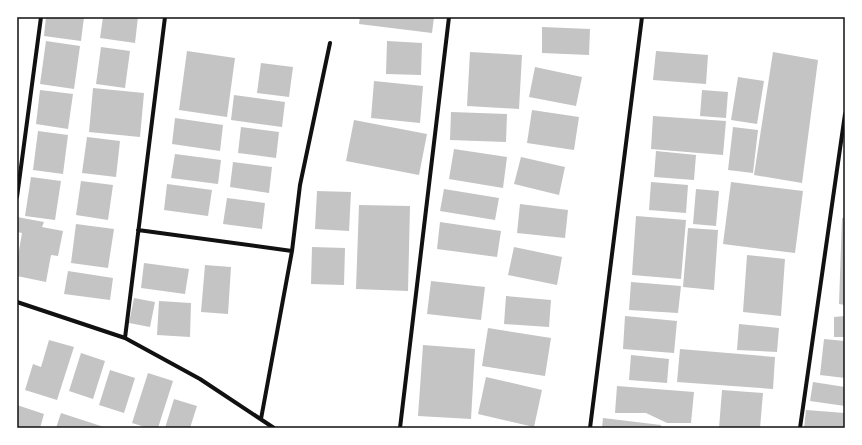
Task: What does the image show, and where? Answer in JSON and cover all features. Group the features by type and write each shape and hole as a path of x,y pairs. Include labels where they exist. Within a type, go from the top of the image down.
{"street":[{"path":"17,197 41,17"},
{"path":"124,338 165,17"},
{"path":"400,428 449,17"},
{"path":"590,428 642,17"},
{"path":"262,420 292,251 300,185 330,43"},
{"path":"800,428 845,114"},
{"path":"138,230 292,251"},
{"path":"17,302 124,338 200,379 274,428"}],"building":[{"path":"46,17 84,17 81,41 44,36"},
{"path":"103,17 138,17 135,43 100,38"},
{"path":"360,17 434,17 432,33 359,24"},
{"path":"542,27 590,29 589,55 542,53"},
{"path":"46,41 80,46 74,89 40,84"},
{"path":"387,41 422,43 421,75 386,74"},
{"path":"101,47 130,51 125,88 96,84"},
{"path":"187,51 235,58 227,117 179,110"},
{"path":"656,51 708,55 706,84 653,80"},
{"path":"470,52 522,55 519,109 467,106"},
{"path":"773,52 818,60 802,183 754,175"},
{"path":"261,63 293,67 289,97 257,93"},
{"path":"535,67 582,77 576,106 529,97"},
{"path":"738,77 764,81 757,124 731,120"},
{"path":"374,81 423,86 420,123 371,118"},
{"path":"93,88 144,93 140,137 89,132"},
{"path":"40,90 73,94 68,129 36,124"},
{"path":"702,90 728,92 726,118 700,116"},
{"path":"234,95 285,102 282,127 231,120"},
{"path":"532,110 579,117 574,150 527,143"},
{"path":"451,112 507,114 506,142 450,140"},
{"path":"653,116 726,121 723,155 651,149"},
{"path":"175,118 223,125 220,151 172,144"},
{"path":"354,120 427,134 419,175 346,161"},
{"path":"241,127 279,132 276,158 238,153"},
{"path":"733,127 758,130 753,173 728,170"},
{"path":"38,131 68,135 63,174 33,170"},
{"path":"87,137 120,141 116,177 82,173"},
{"path":"454,149 507,157 503,188 449,179"},
{"path":"656,151 696,155 694,180 654,177"},
{"path":"175,154 221,160 218,184 171,178"},
{"path":"521,157 565,167 559,195 514,184"},
{"path":"233,162 272,167 269,193 230,187"},
{"path":"31,177 61,181 55,220 25,216"},
{"path":"81,181 113,185 108,220 76,215"},
{"path":"651,182 688,185 686,213 649,210"},
{"path":"731,182 803,191 795,253 723,244"},
{"path":"167,184 212,190 208,216 164,210"},
{"path":"444,189 499,198 495,220 440,211"},
{"path":"696,189 719,191 716,226 693,224"},
{"path":"317,191 351,192 349,231 315,229"},
{"path":"227,198 265,203 262,229 223,224"},
{"path":"520,204 568,210 565,238 517,233"},
{"path":"359,205 410,206 408,291 356,289"},
{"path":"636,216 686,220 681,279 632,275"},
{"path":"17,217 44,222 42,227 63,231 58,256 51,255 46,282 17,276 17,262 22,233 17,232"},
{"path":"842,218 845,218 845,305 839,304"},
{"path":"440,222 501,231 497,257 437,249"},
{"path":"76,224 114,229 108,268 71,263"},
{"path":"688,228 718,230 714,290 683,287"},
{"path":"312,247 345,248 344,285 311,284"},
{"path":"514,247 562,257 557,285 508,275"},
{"path":"747,255 785,259 781,316 743,312"},
{"path":"144,263 189,269 185,294 141,288"},
{"path":"205,265 231,267 228,314 201,312"},
{"path":"68,271 113,278 110,300 64,294"},
{"path":"431,281 485,287 481,320 427,314"},
{"path":"631,282 681,286 678,313 629,310"},
{"path":"506,296 551,300 549,327 504,324"},
{"path":"134,298 155,302 150,327 129,323"},
{"path":"159,301 191,303 190,337 157,335"},
{"path":"625,316 677,321 674,353 623,349"},
{"path":"845,316 845,337 834,337 834,317"},
{"path":"739,324 779,328 777,352 737,350"},
{"path":"488,328 551,338 545,376 482,366"},
{"path":"824,339 845,341 845,378 820,375"},
{"path":"49,340 74,347 57,400 25,390 33,364 41,367"},
{"path":"423,345 475,349 471,419 418,416"},
{"path":"680,349 775,357 773,389 677,382"},
{"path":"81,353 105,361 93,399 69,391"},
{"path":"631,355 669,359 667,383 629,380"},
{"path":"110,370 135,378 124,413 99,405"},
{"path":"148,373 173,381 158,428 148,428 132,423"},
{"path":"486,377 542,390 534,427 478,414"},
{"path":"813,382 845,387 845,406 810,401"},
{"path":"617,386 694,392 691,423 667,423 646,413 615,413"},
{"path":"722,390 763,393 760,428 719,428"},
{"path":"174,399 197,406 190,428 165,428"},
{"path":"17,405 44,414 40,428 17,428"},
{"path":"806,410 845,413 845,428 804,428"},
{"path":"61,413 107,428 56,428"},
{"path":"603,418 661,425 661,428 602,428"}]}
